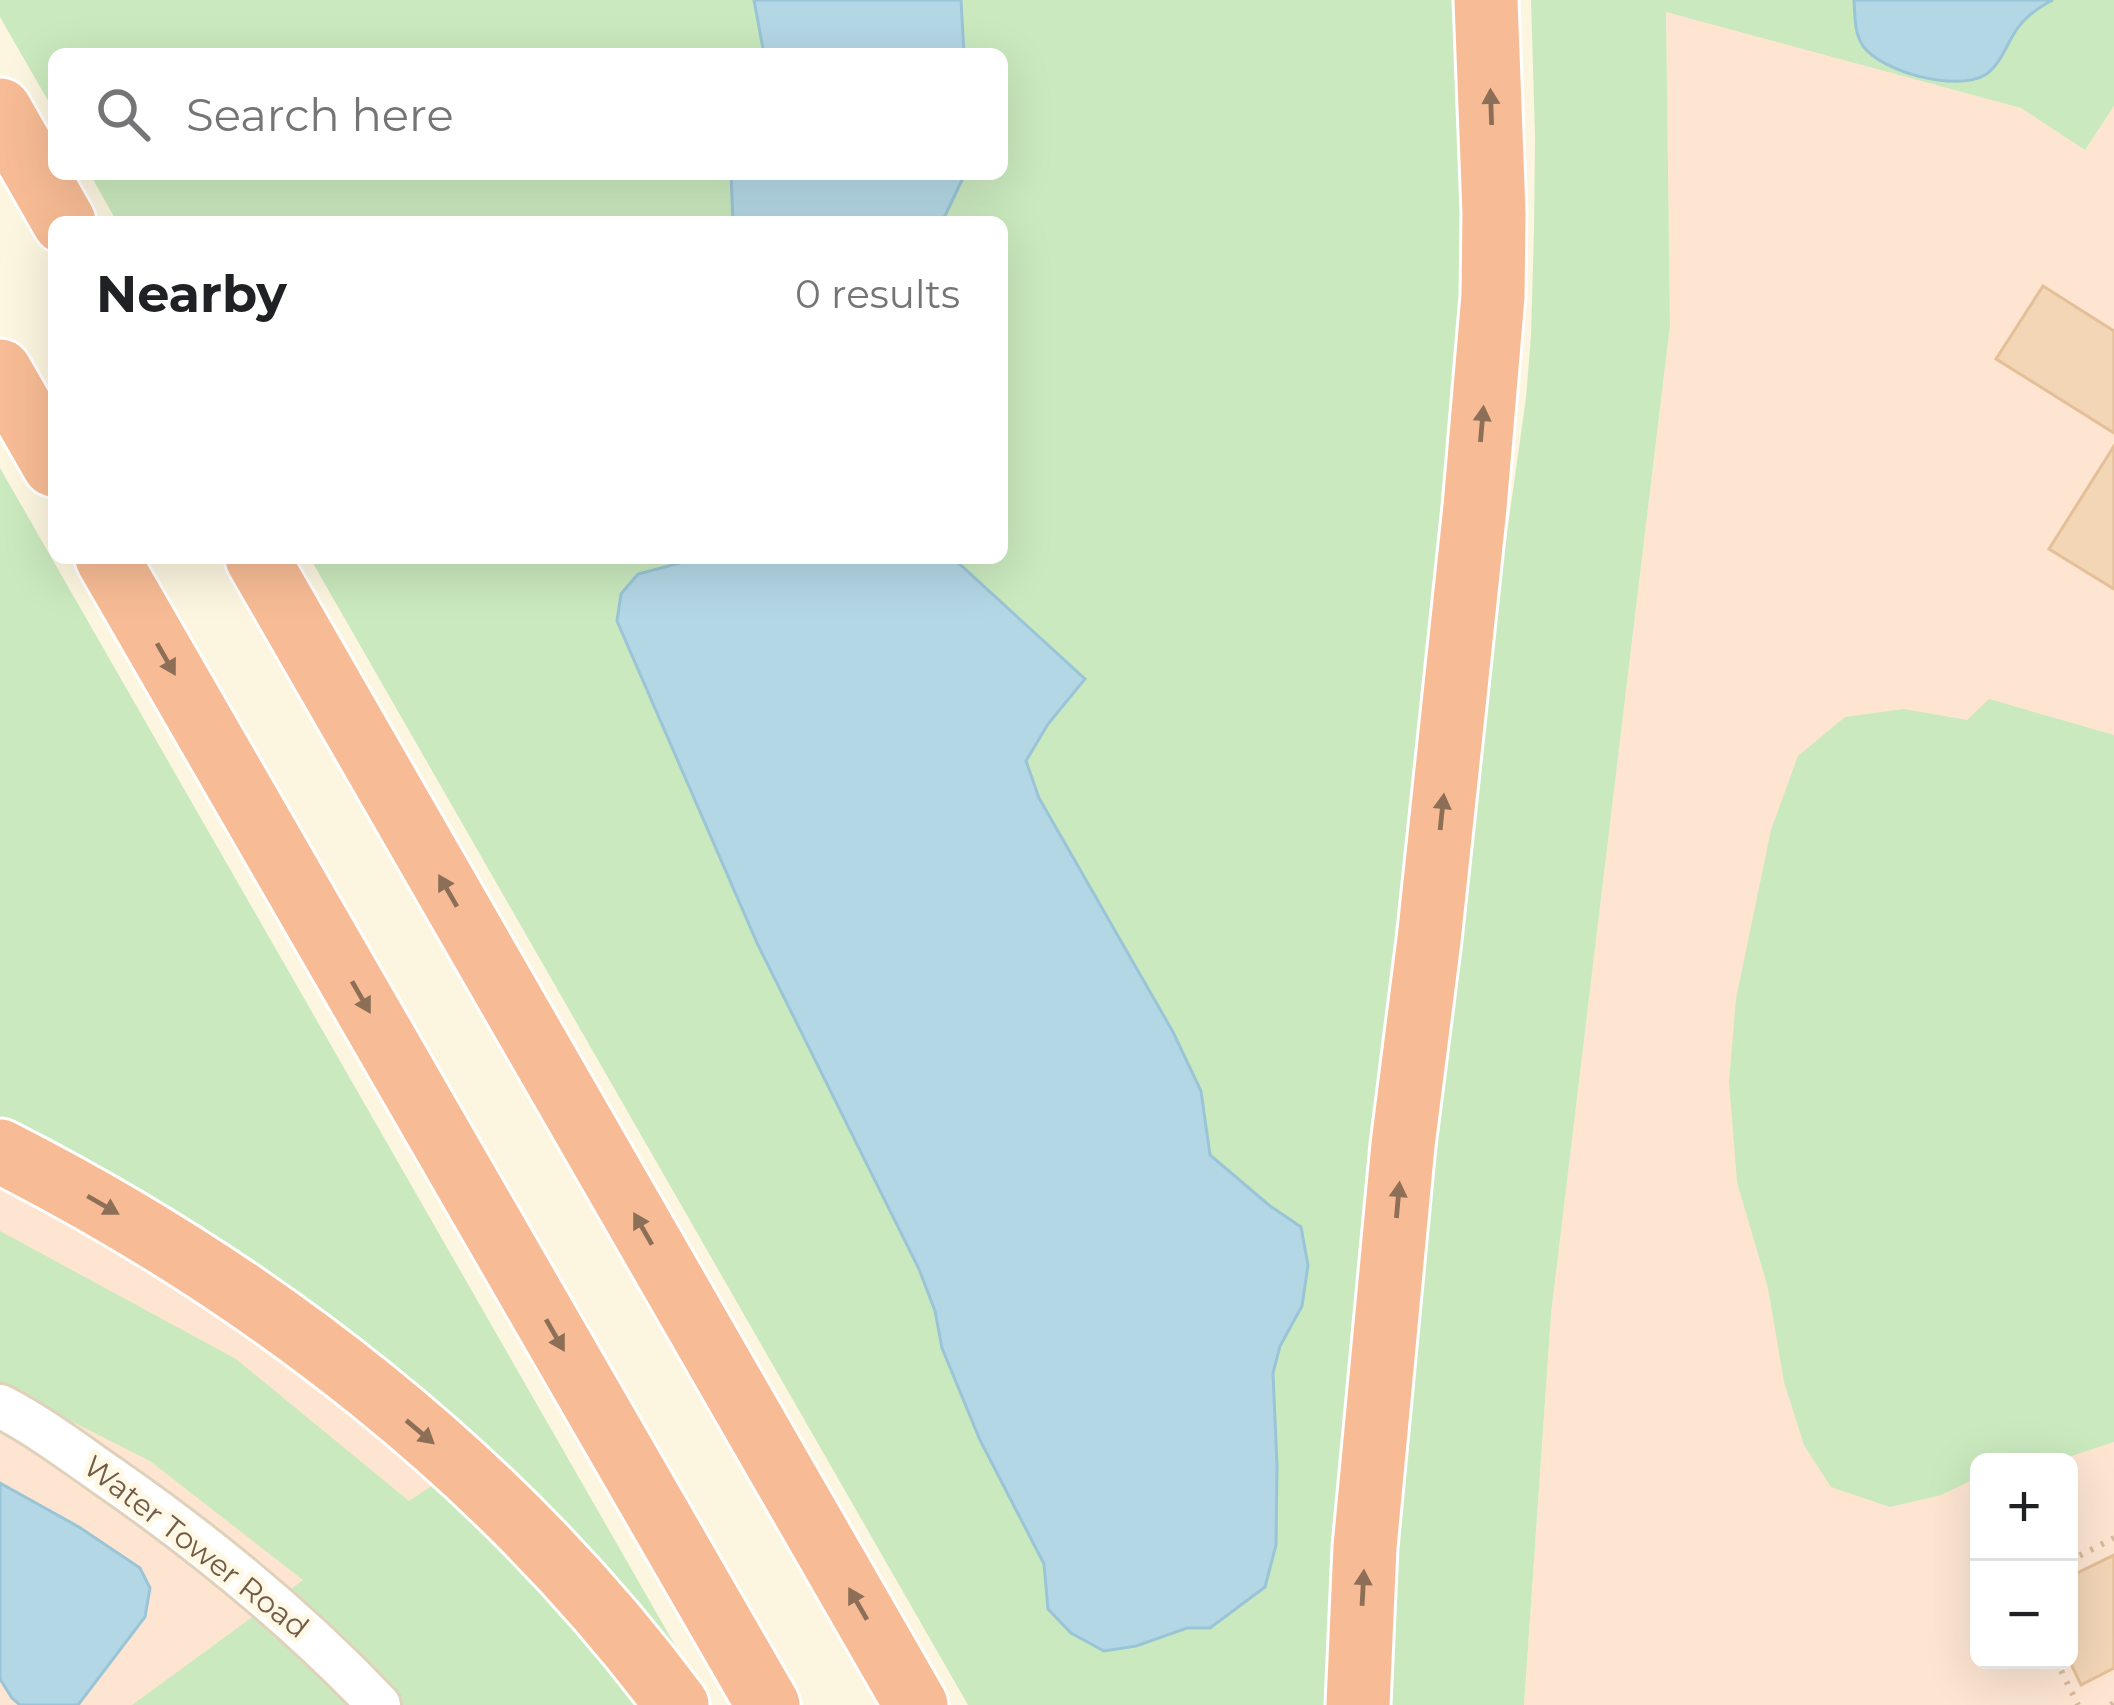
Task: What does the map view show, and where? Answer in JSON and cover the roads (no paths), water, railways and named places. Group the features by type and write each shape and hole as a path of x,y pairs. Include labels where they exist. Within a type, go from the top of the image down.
{"highway":[{"path":"1358,1705 1365,1547 1401,1167 1475,507 1491,318 1494,214 1486,0"},
{"path":"0,110 61,216"},
{"path":"0,371 48,455"},
{"path":"110,564 768,1705"},
{"path":"260,564 916,1705"},
{"path":"0,1150 152,1233 377,1396 532,1538 677,1705"}],"lane":[{"name":"Water Tower Road","path":"0,1406 25,1418 137,1496 248,1580 379,1705"}],"water":[{"path":"754,0 961,0 964,48 763,48"},
{"path":"1854,0 2053,0 2021,24 1990,71 1956,81 1920,77 1873,55 1858,35"},
{"path":"731,180 962,180 945,216 733,216"},
{"path":"676,564 960,564 1085,679 1048,724 1026,761 1039,798 1173,1032 1201,1091 1210,1155 1301,1227 1308,1265 1302,1306 1280,1346 1273,1373 1276,1545 1265,1587 1210,1628 1187,1628 1136,1646 1104,1651 1071,1633 1048,1609 1044,1564 980,1440 942,1348 935,1311 919,1269 758,945 617,621 621,594 638,574"},
{"path":"0,1483 140,1568 150,1588 145,1617 78,1705 20,1705 0,1679"}]}
